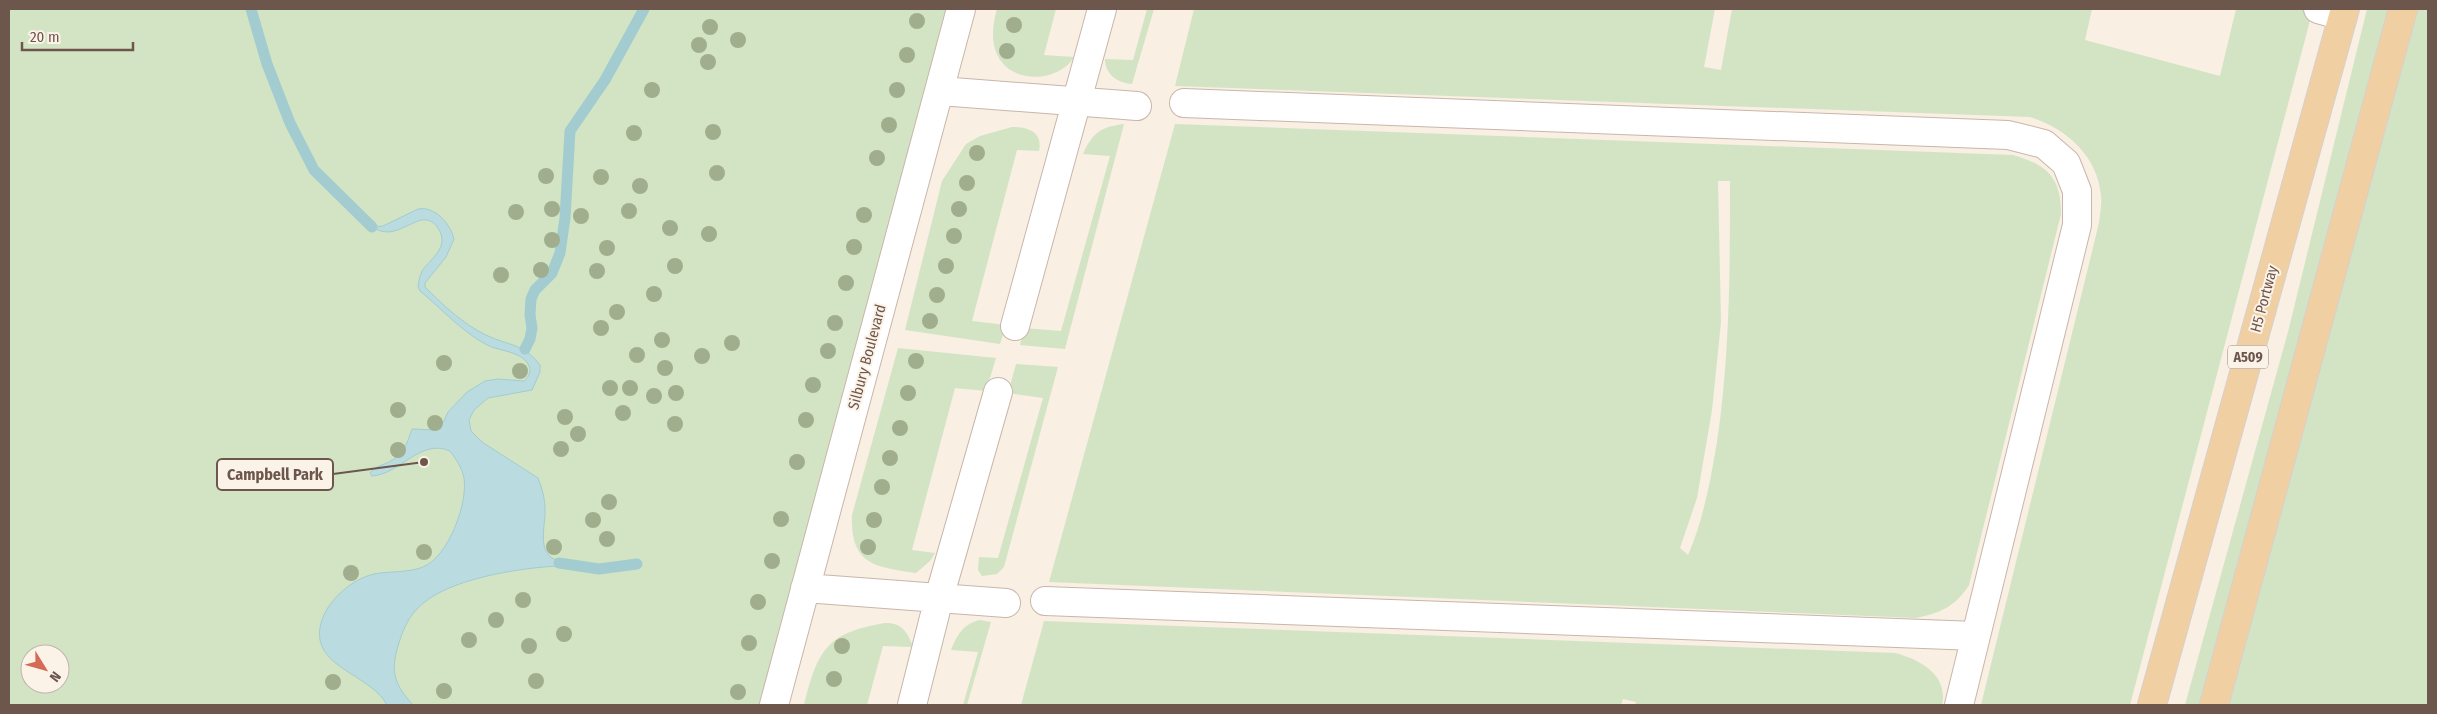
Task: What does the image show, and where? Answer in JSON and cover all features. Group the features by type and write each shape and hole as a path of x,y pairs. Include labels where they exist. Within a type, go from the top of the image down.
{"main road":[{"path":"2214,705 2403,9"},
{"name":"H5 Portway","path":"2152,705 2335,11"}],"street":[{"name":"Silbury Boulevard","path":"774,705 961,9"},
{"path":"1015,326 1102,9"},
{"path":"940,91 1137,106"},
{"path":"1184,102 1998,135 2044,144 2066,163 2077,191 2077,225 1959,705"},
{"path":"912,705 939,598 998,392"},
{"path":"805,588 1006,603"},
{"path":"1045,600 1976,636"}],"green space":[{"path":"9,9 961,9 774,705 9,705"},
{"path":"997,9 1056,9 1044,55 1074,57 1060,71 1039,77 1018,74 1008,69 997,55 995,49 993,29"},
{"path":"1147,9 1154,9 1132,84 1121,82 1113,77 1107,69 1105,59 1133,60"},
{"path":"1194,9 1715,9 1704,67 1721,70 1732,9 2092,9 2085,40 2220,76 2236,9 2313,9 2130,705 1981,705 2099,223 2101,199 2099,182 2094,168 2087,156 2067,136 2056,128 2030,117 1175,86"},
{"path":"2367,9 2391,9 2204,705 2185,705 2289,328"},
{"path":"2403,9 2428,9 2428,705 2214,705"},
{"path":"1124,124 1065,349 1020,345 1024,328 1061,331 1110,156 1083,154 1090,140 1099,132 1109,127"},
{"path":"1175,124 2013,155 2043,168 2055,182 2061,214 1969,585 1958,599 1940,611 1916,618 1049,582","holes":["1718,181 1730,181 1730,247 1725,377 1717,442 1706,500 1688,555 1680,548 1697,498 1712,410 1721,322"]},
{"path":"1012,127 1024,128 1033,132 1039,139 1039,151 1017,150 972,321 1006,325 1000,344 905,330 942,181 966,144 980,136"},
{"path":"898,348 996,358 986,391 955,388 912,550 935,553 930,561 916,573 888,568 868,560 860,553 855,544 852,531 852,515"},
{"path":"1016,364 1058,367 1004,567 997,574 982,576 978,570 979,557 998,558 1043,398 1008,393"},
{"path":"980,620 991,622 967,705 963,705 978,652 951,650 961,631 969,624"},
{"path":"1044,621 1895,653 1913,659 1930,670 1937,677 1943,694 1942,705 1635,705 1636,702 1623,699 1621,705 1021,705"},
{"path":"885,623 895,624 902,628 912,644 911,647 883,646 867,705 804,705 814,670 828,647 849,632"}],"water":[{"path":"418,209 430,210 441,217 449,227 454,239 446,257 425,283 425,287 461,320 494,339 522,349 540,365 540,372 532,390 488,398 474,410 469,420 471,431 482,442 538,478 545,505 544,546 552,558 559,561 558,566 523,569 463,583 429,599 417,609 401,636 394,664 398,685 413,705 387,705 371,688 331,659 324,650 320,640 323,618 335,598 353,583 374,574 423,567 441,553 459,515 463,501 464,478 459,464 450,451 439,448 429,449 420,453 382,474 372,476 370,473 401,453 412,429 436,430 444,421 448,412 467,392 485,381 498,379 524,381 530,371 528,364 520,356 487,345 460,327 420,291 418,286 422,271 441,246 441,235 435,224 421,220 391,232 385,232 372,227 383,226"}],"waterway":[{"path":"251,9 267,64 290,123 314,170 372,227"},
{"path":"525,349 530,339 532,328 530,315 531,299 535,290 552,273 560,253 565,218 570,131 605,80 644,9"},
{"path":"559,563 599,569 637,564"}],"place":[{"name":"Campbell Park","path":"424,462"}]}
